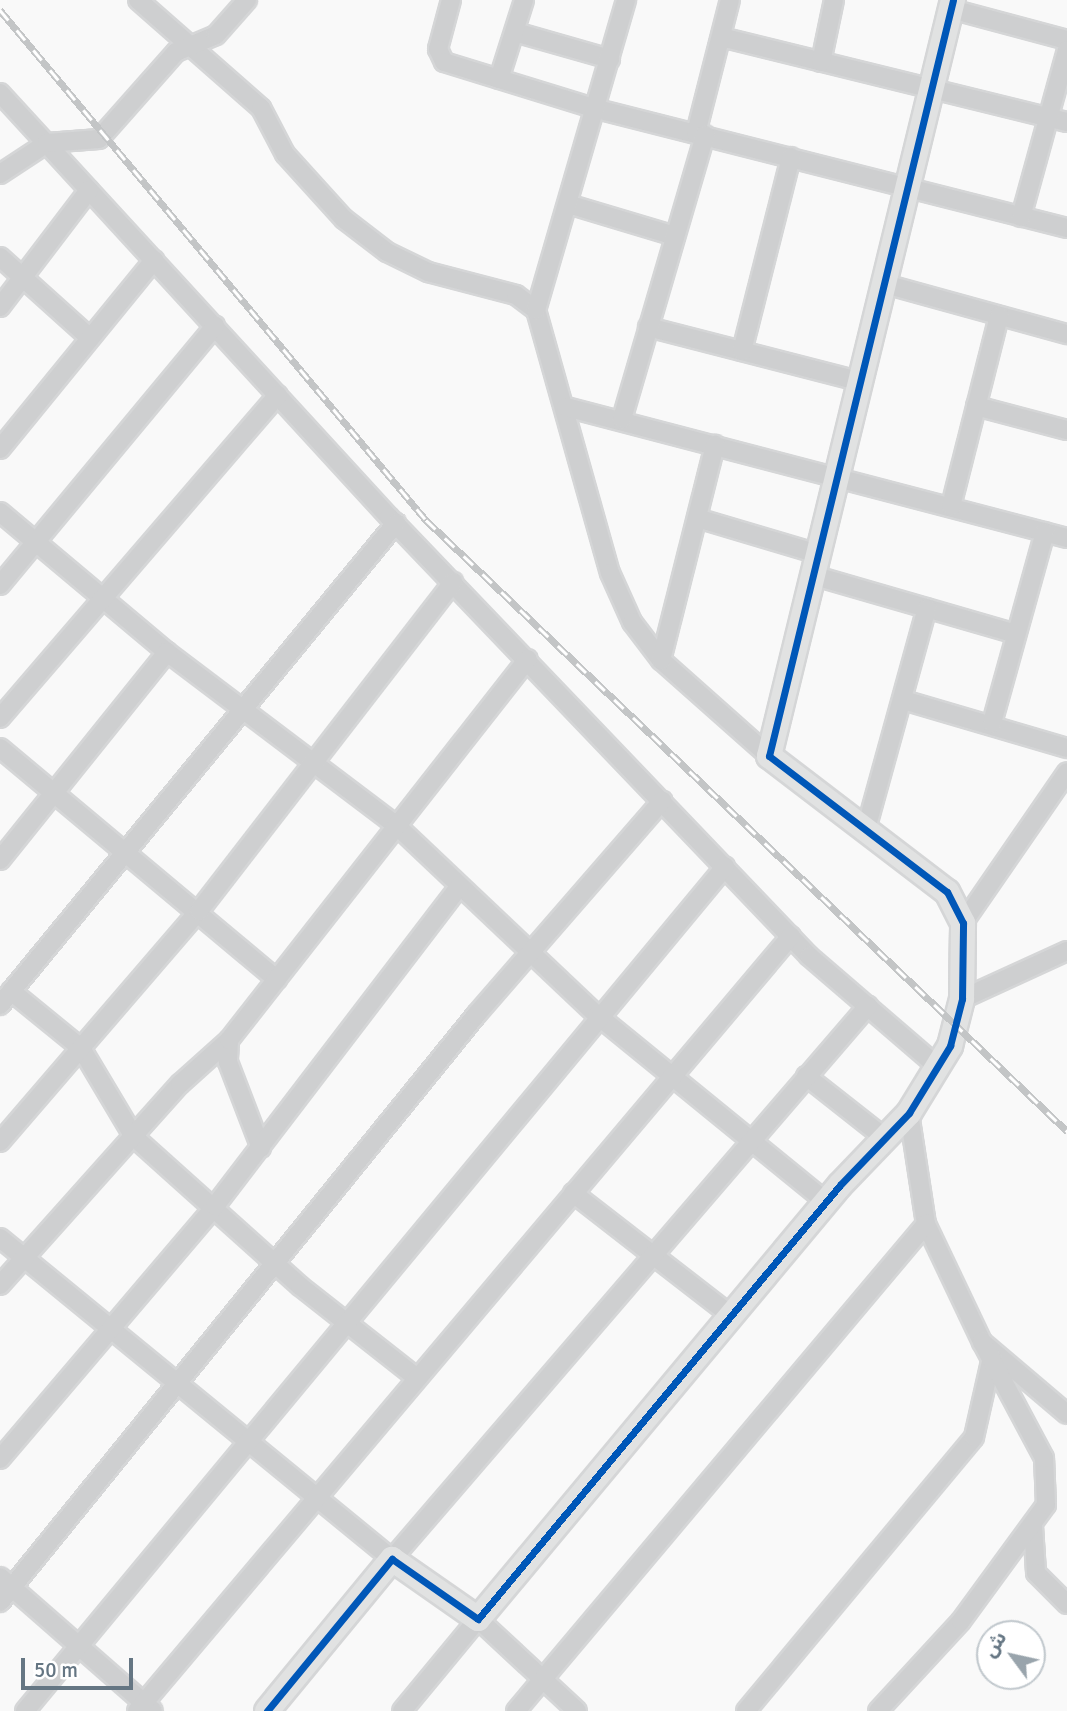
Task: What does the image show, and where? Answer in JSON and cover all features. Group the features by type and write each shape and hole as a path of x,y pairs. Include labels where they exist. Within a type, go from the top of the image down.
{"street":[{"path":"138,0 261,108 285,154 344,219 387,252 428,272 516,296 536,310"},
{"path":"0,174 47,143 99,139 189,44 216,34 247,0"},
{"path":"451,0 439,56 499,79 597,109 790,157 907,191 1067,228"},
{"path":"499,79 524,0"},
{"path":"626,0 597,109 536,310 566,407 610,573 632,622 661,660 769,756 934,877 963,923"},
{"path":"622,419 675,236 701,134 730,0"},
{"path":"821,62 834,0"},
{"path":"769,756 952,4 1067,40"},
{"path":"515,32 610,59"},
{"path":"721,37 1067,122"},
{"path":"1021,217 1067,50"},
{"path":"0,93 396,523 791,936 937,1066"},
{"path":"742,351 790,157"},
{"path":"0,307 89,190"},
{"path":"568,204 675,236"},
{"path":"0,257 89,337"},
{"path":"0,449 154,260"},
{"path":"885,284 1067,334"},
{"path":"951,506 999,316"},
{"path":"0,585 215,327"},
{"path":"648,327 862,382"},
{"path":"0,718 278,395"},
{"path":"976,406 1067,430"},
{"path":"566,407 838,475 1067,538"},
{"path":"661,660 715,444"},
{"path":"0,512 167,652 398,827 529,955 670,1079 826,1202"},
{"path":"697,518 927,608 1016,634"},
{"path":"396,523 6,998 81,1048 134,1136 215,1206 275,1263 417,1378"},
{"path":"992,723 1045,532"},
{"path":"0,1142 199,911 453,582"},
{"path":"866,829 927,608"},
{"path":"0,860 167,652"},
{"path":"0,1285 22,1256 134,1136 229,1040 528,659"},
{"path":"903,700 992,723 1067,748"},
{"path":"0,748 199,911 277,980"},
{"path":"402,1711 730,1315 826,1202 909,1113 937,1066 961,999 963,923 1067,772"},
{"path":"0,1602 6,1582 180,1385 275,1263 529,955 662,801"},
{"path":"25,1711 597,1015 725,867"},
{"path":"0,1459 114,1332 261,1148 460,886"},
{"path":"6,1582 78,1644 145,1708 317,1497 791,936"},
{"path":"961,999 1067,951"},
{"path":"267,1711 392,1559 867,1006"},
{"path":"229,1040 228,1062 261,1148"},
{"path":"806,1076 886,1139"},
{"path":"878,1711 961,1621 1033,1526 1050,1480 926,1224 909,1113"},
{"path":"573,1193 730,1315"},
{"path":"516,1711 926,1224"},
{"path":"0,1238 392,1559 478,1619 578,1711"},
{"path":"982,1342 1067,1414"},
{"path":"746,1711 974,1437 992,1357"},
{"path":"1033,1526 1036,1573 1067,1604"}],"railway":[{"path":"0,10 426,520 1067,1131"}],"cycle path":[{"path":"267,1711 392,1559 478,1619 840,1185 909,1113 950,1046 962,999 963,923 947,892 769,756 953,0"}]}
